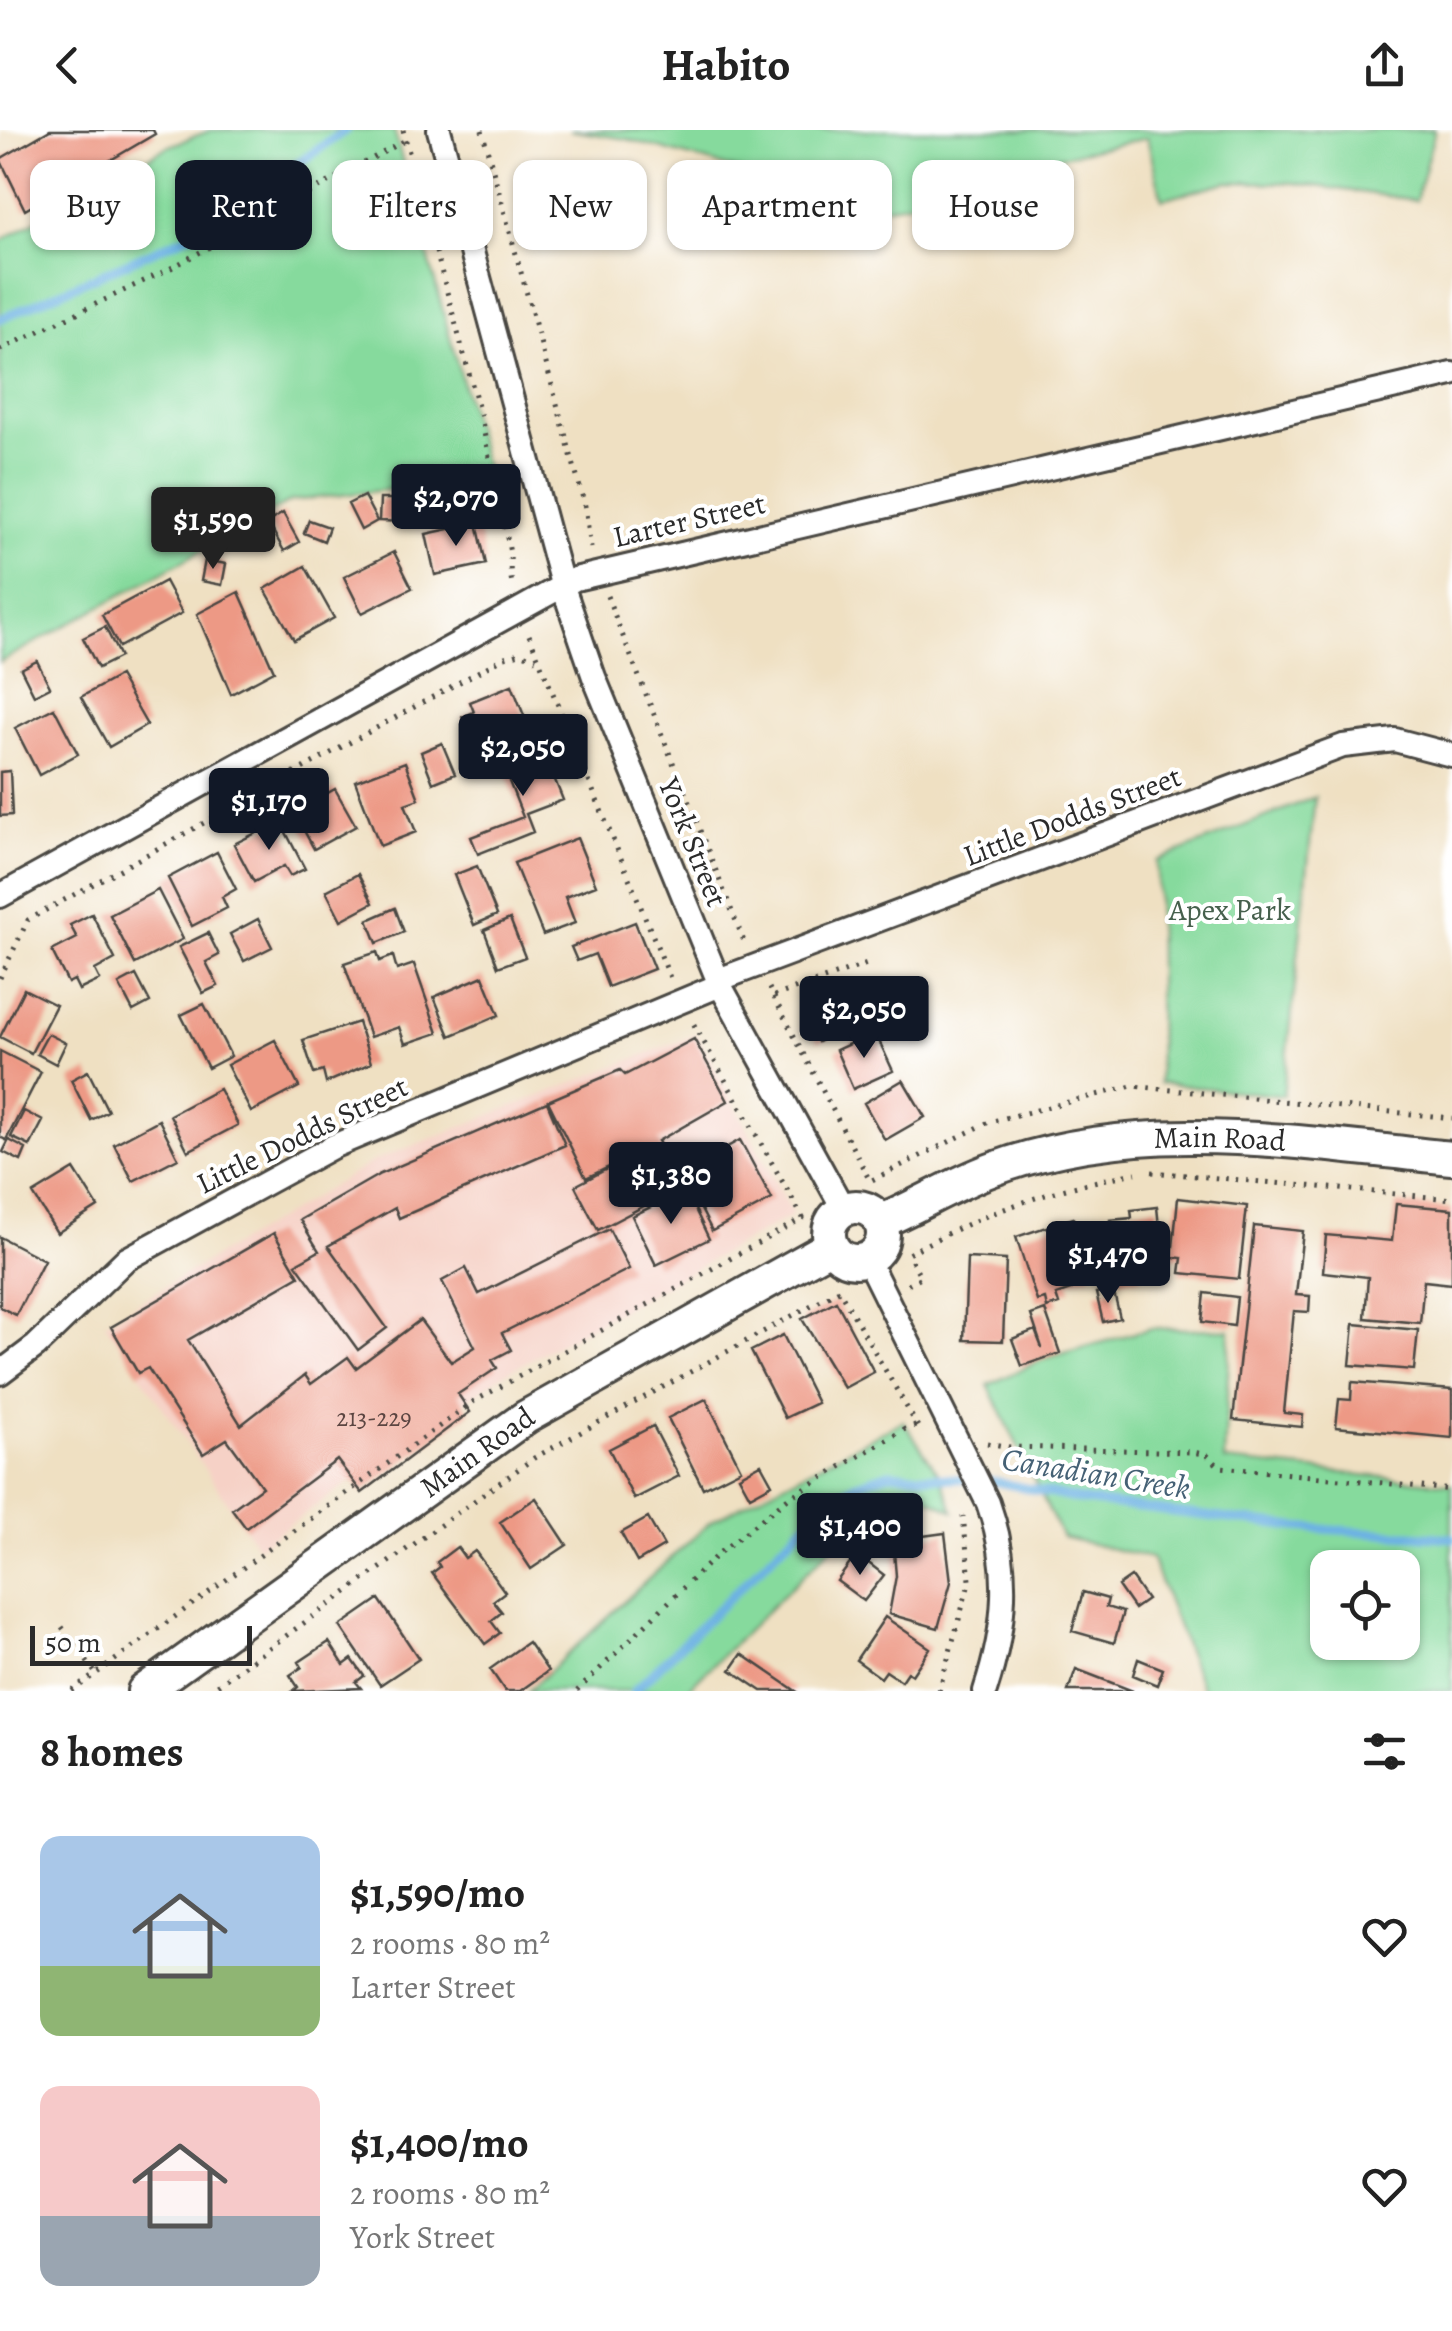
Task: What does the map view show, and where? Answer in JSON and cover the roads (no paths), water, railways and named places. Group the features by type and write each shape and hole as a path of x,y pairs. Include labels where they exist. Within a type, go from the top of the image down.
{"main road":[{"name":"Main Road","path":"880,1222 992,1169 1126,1138 1216,1136 1452,1158"},
{"path":"865,1208 880,1222 882,1244 867,1259 847,1260 831,1246 829,1228 844,1210 865,1208"},
{"name":"Main Road","path":"144,1691 510,1427 831,1246"}],"street":[{"name":"York Street","path":"439,130 562,584 594,677 719,983 844,1210"},
{"name":"Larter Street","path":"1,894 562,584 599,572 1452,374"},
{"name":"Little Dodds Street","path":"0,1373 36,1346 125,1260 363,1132 682,1002 756,966 1343,746 1395,740 1452,756"},
{"path":"867,1259 988,1504 1003,1556 1002,1628 985,1691"}],"waterway":[{"path":"0,319 205,228 346,130"},
{"name":"Canadian Creek","path":"634,1691 815,1514 855,1485 889,1473 998,1482 1084,1501 1294,1527 1452,1538"}],"park label":[{"name":"Apex Park","path":"1230,910"}]}
